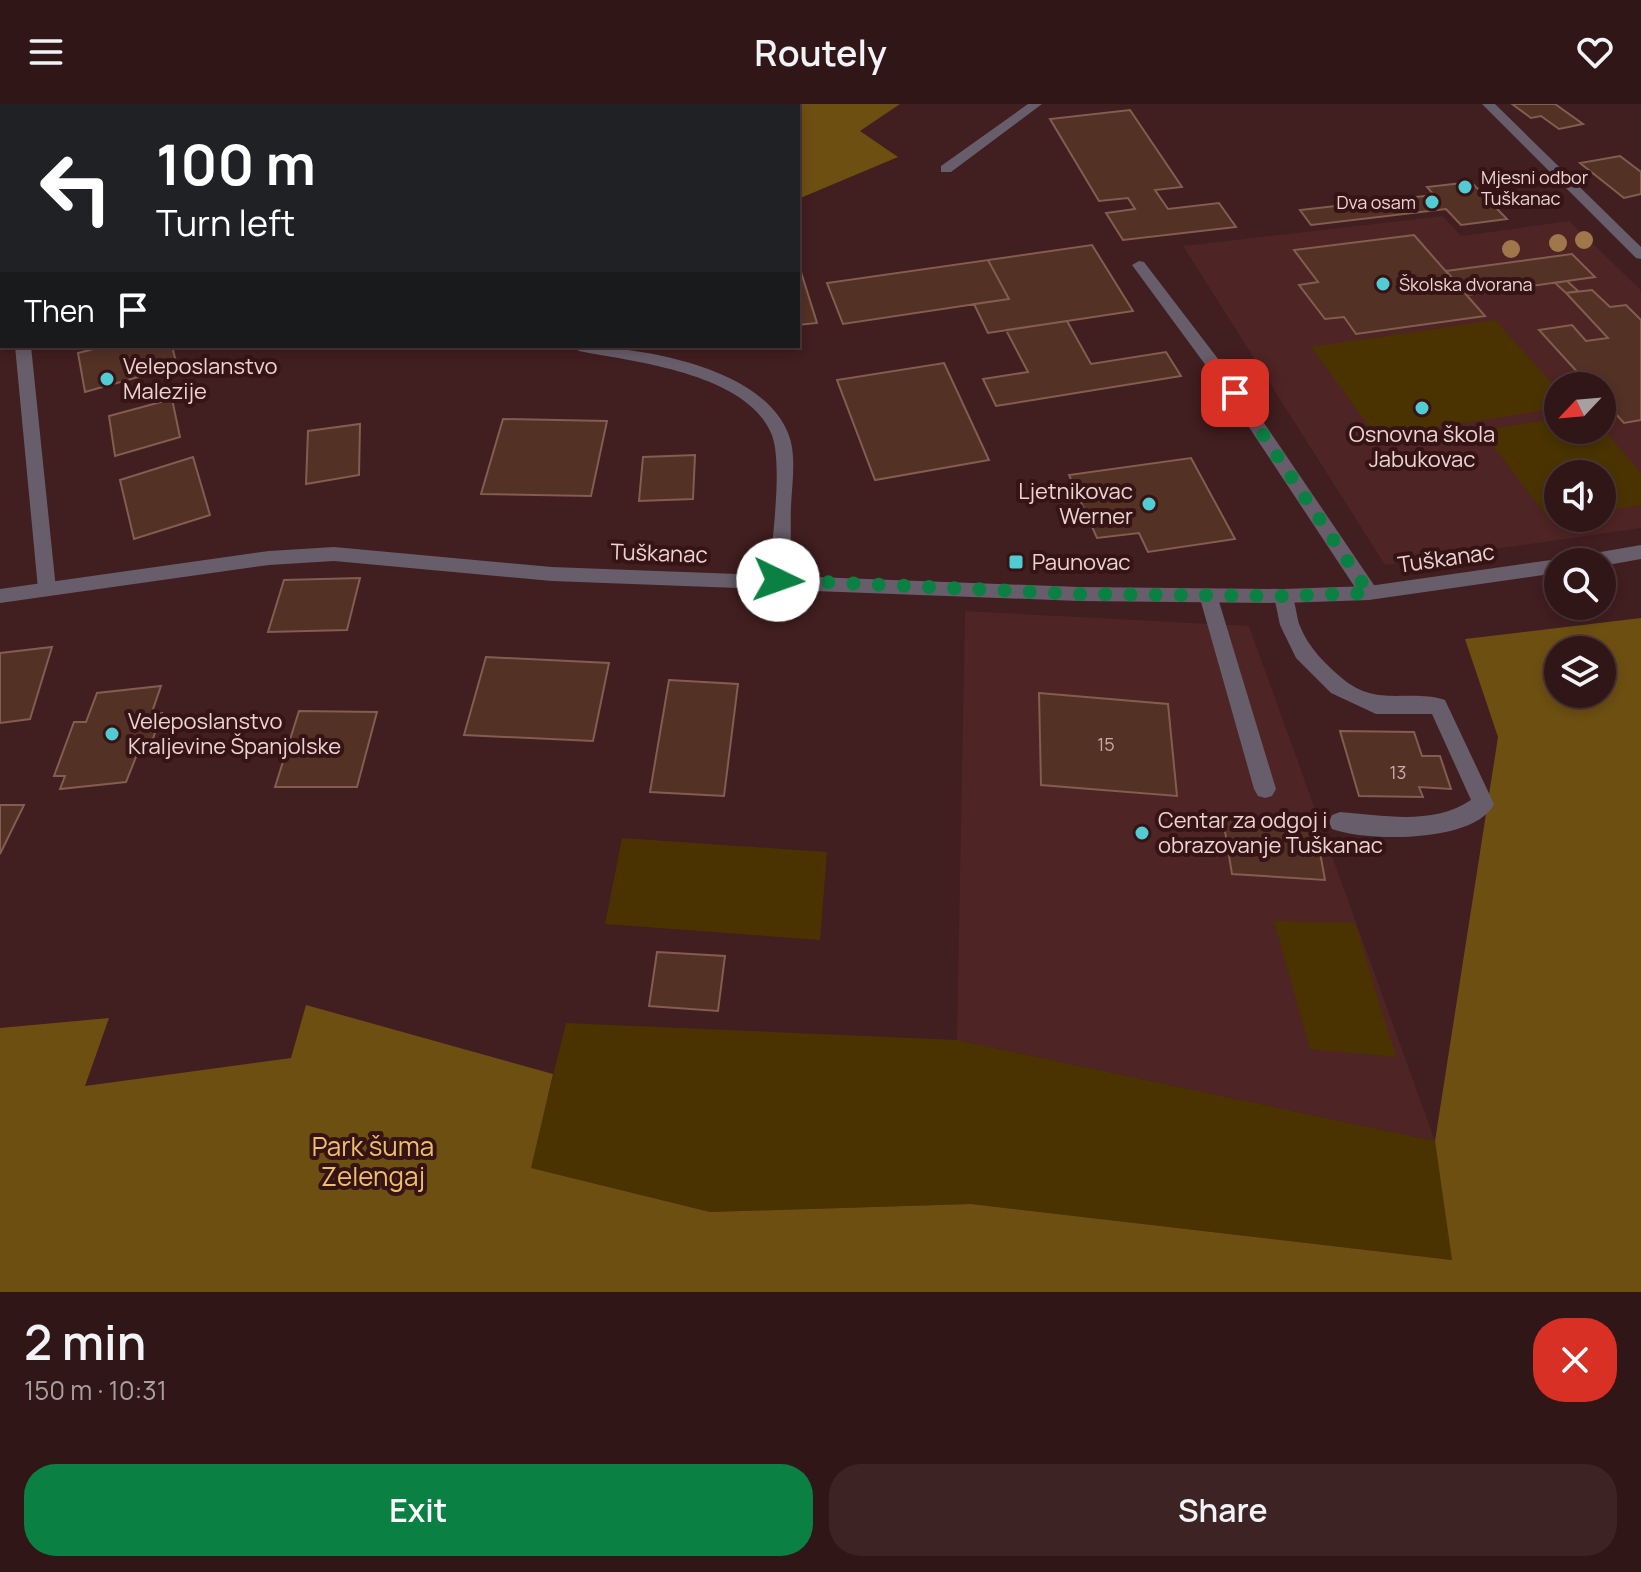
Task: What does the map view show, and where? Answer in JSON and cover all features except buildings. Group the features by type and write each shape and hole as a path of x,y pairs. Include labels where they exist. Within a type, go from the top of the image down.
{"street":[{"path":"946,169 1036,104"},
{"path":"1488,104 1641,255"},
{"path":"1139,265 1235,393 1369,593"},
{"path":"23,348 47,589"},
{"path":"589,348 686,368 739,390 760,405 781,434 778,580"},
{"path":"1616,556 1641,552"},
{"name":"Tuškanac","path":"0,596 269,558 334,554 552,574 778,580 1079,594 1283,596 1369,593 1544,568"},
{"path":"1208,595 1265,789"},
{"path":"1283,596 1290,625 1303,652 1338,687 1376,706 1438,706 1483,804 1465,819 1442,827 1340,822"}],"shaded area":[{"name":"Osnovna škola Jabukovac","path":"1443,216 1461,236 1569,221 1641,290 1641,528 1616,532 1616,460 1544,460 1544,532 1613,532 1385,565 1183,246"},
{"path":"1495,320 1544,374 1544,410 1377,437 1311,347"},
{"path":"1544,421 1544,444 1616,444 1641,473 1641,505 1616,509 1616,460 1544,460 1544,512 1481,430"},
{"name":"Centar za odgoj i obrazovanje Tuškanac","path":"965,611 1249,626 1435,1141 957,1040"},
{"path":"622,838 827,852 820,940 605,924"},
{"path":"1274,921 1355,923 1396,1057 1310,1049"},
{"path":"566,1023 957,1040 1435,1141 1453,1260 971,1204 710,1212 530,1168"}],"green space":[{"path":"800,104 900,104 860,131 898,157 800,198"},
{"name":"Park šuma Zelengaj","path":"1641,618 1641,1292 0,1292 0,1028 109,1018 85,1086 291,1058 306,1005 553,1074 531,1168 710,1212 971,1204 1452,1260 1435,1141 1498,737 1465,639"}],"place":[{"name":"Mjesni odbor Tuškanac","path":"1465,187"},
{"name":"Dva osam","path":"1432,202"},
{"name":"Školska dvorana","path":"1383,284"},
{"name":"Veleposlanstvo Malezije","path":"107,379"},
{"name":"Osnovna škola Jabukovac","path":"1422,408"},
{"name":"Ljetnikovac Werner","path":"1149,504"},
{"name":"Paunovac","path":"1016,562"},
{"name":"Veleposlanstvo Kraljevine Španjolske","path":"112,734"},
{"name":"Centar za odgoj i obrazovanje Tuškanac","path":"1142,833"}],"route":[{"path":"778,580 1079,594 1329,596 1369,593 1235,393"}]}
